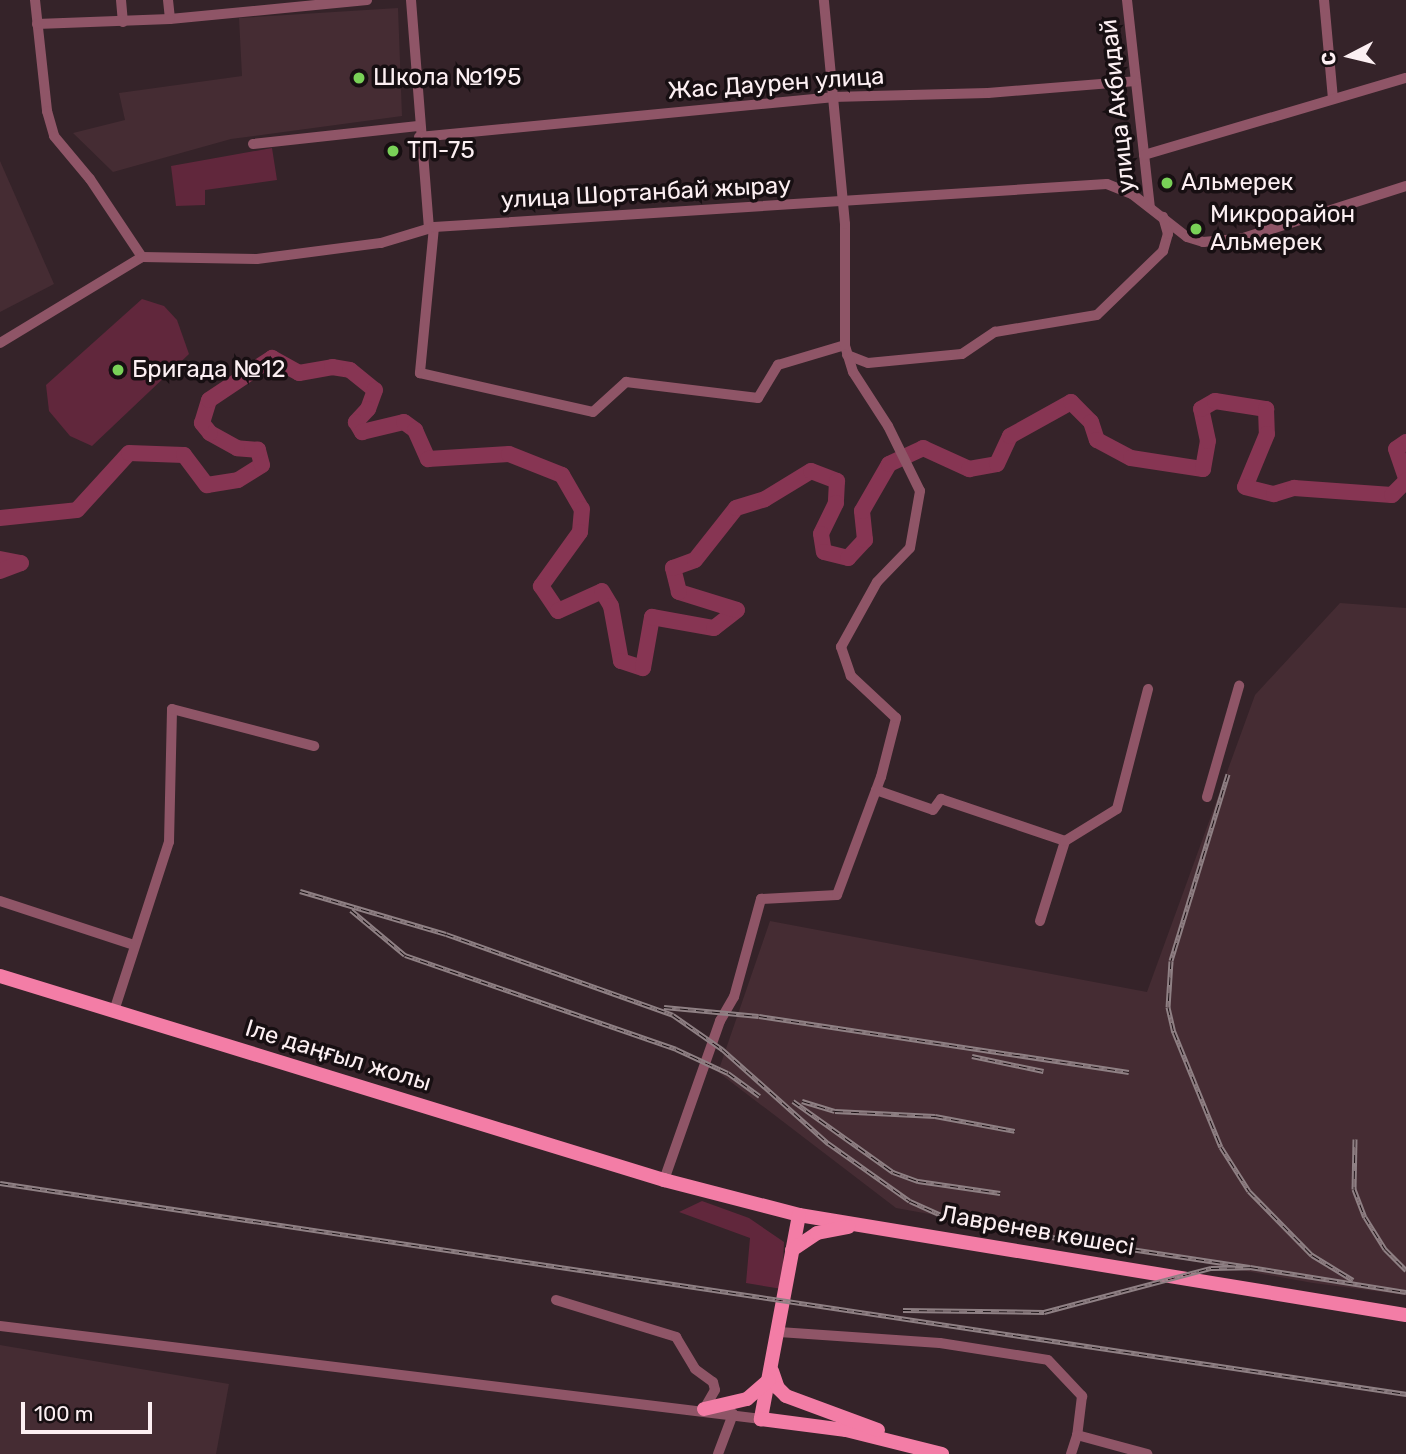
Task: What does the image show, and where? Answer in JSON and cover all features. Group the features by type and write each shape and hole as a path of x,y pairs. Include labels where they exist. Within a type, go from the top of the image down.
{"main road":[{"name":"Іле даңғыл жолы","path":"0,976 664,1180"},
{"name":"Лавренев көшесі","path":"664,1180 799,1215 1406,1315"},
{"path":"799,1215 761,1419 915,1444"},
{"path":"792,1250 817,1233 867,1225"},
{"path":"704,1409 747,1399 771,1374"},
{"path":"771,1374 778,1388 786,1396 942,1454"}],"street":[{"path":"0,343 130,260 142,257 90,179 54,136 35,0"},
{"path":"121,0 123,22"},
{"path":"168,0 170,19"},
{"path":"37,24 170,19 282,4 366,0"},
{"path":"411,0 419,131 431,228 420,373 593,412 626,382 758,398 778,365 846,350 868,363 962,354 995,332 1097,315 1163,251 1168,234 1163,217"},
{"path":"664,1180 720,1021 734,997 761,899 837,895 876,790 895,718 851,676 841,647 877,582 910,548 920,491 909,465 846,350 842,203 824,0"},
{"name":"улица Акбидай","path":"1127,0 1150,207"},
{"path":"1324,0 1334,99"},
{"path":"1144,155 1406,78"},
{"name":"Жас Даурен улица","path":"253,144 832,97 988,93 1136,81"},
{"name":"улица Шортанбай жырау","path":"142,257 257,259 381,243 431,228 1107,184 1150,207 1187,237 1203,242 1240,239 1406,186"},
{"path":"1207,797 1239,686"},
{"path":"1040,921 1065,841 1117,809 1148,689"},
{"path":"114,1011 169,842 172,709 314,746"},
{"path":"876,790 933,810 941,799 1065,841"},
{"path":"0,901 134,946"},
{"path":"556,1300 676,1337 695,1369 715,1390 704,1409"},
{"path":"0,1326 704,1409 761,1419"},
{"path":"779,1332 940,1343 1048,1360 1082,1396 1077,1435 1071,1454"},
{"path":"718,1454 733,1414"},
{"path":"1077,1435 1147,1454"}],"shaded area":[{"path":"398,8 402,116 231,139 113,172 73,133 125,120 119,93 242,76 239,18"},
{"path":"272,148 277,180 205,190 205,205 176,206 171,166"},
{"path":"0,161 54,284 0,312"},
{"name":"Бригада №12","path":"142,299 164,306 177,320 189,354 92,446 70,436 49,411 46,385"},
{"path":"1340,603 1406,608 1406,1295 1313,1283 896,1208 718,1072 770,921 1147,992 1255,695"},
{"path":"702,1201 749,1218 784,1242 782,1289 746,1283 750,1238 679,1212"},
{"path":"0,1345 229,1384 216,1454 0,1454"}],"waterway":[{"path":"0,518 77,510 129,453 184,455 207,485 238,480 262,465 258,450 237,448 210,433 202,423 209,400 272,358 299,373 332,367 350,370 375,390 368,409 356,422 362,432 404,422 415,430 428,459 509,454 562,475 582,509 580,532 541,586 558,611 602,591 611,606 621,661 643,668 652,617 714,628 737,610 679,592 673,568 695,560 736,508 765,499 811,471 837,481 836,503 821,534 824,552 848,558 865,540 862,511 889,464 923,448 969,469 997,464 1010,436 1071,402 1091,422 1097,440 1131,458 1203,469 1208,441 1201,409 1215,401 1266,409 1267,434 1245,487 1274,494 1294,488 1392,495 1406,481"},
{"path":"1406,442 1396,449 1406,478"},
{"path":"0,559 21,563 0,571"}],"railway":[{"path":"1228,774 1171,961 1168,1007 1174,1032 1221,1147 1249,1191 1312,1255 1353,1280"},
{"path":"300,891 446,934 673,1015 722,1049 828,1143 910,1201 959,1223 1250,1267"},
{"path":"351,910 405,955 676,1049 728,1073 760,1096"},
{"path":"664,1007 759,1016 1129,1072"},
{"path":"972,1056 1043,1071"},
{"path":"793,1101 893,1172 918,1181 1000,1193"},
{"path":"802,1101 835,1111 935,1116 1015,1131"},
{"path":"1355,1139 1354,1189 1365,1217 1385,1249 1406,1270"},
{"path":"0,1183 1406,1394"},
{"path":"903,1310 1044,1312 1211,1268 1250,1267 1406,1292"}],"place":[{"name":"Школа №195","path":"359,78"},
{"name":"ТП-75","path":"393,151"},
{"name":"Альмерек","path":"1167,183"},
{"name":"Микрорайон Альмерек","path":"1196,229"},
{"name":"Бригада №12","path":"118,370"}]}
